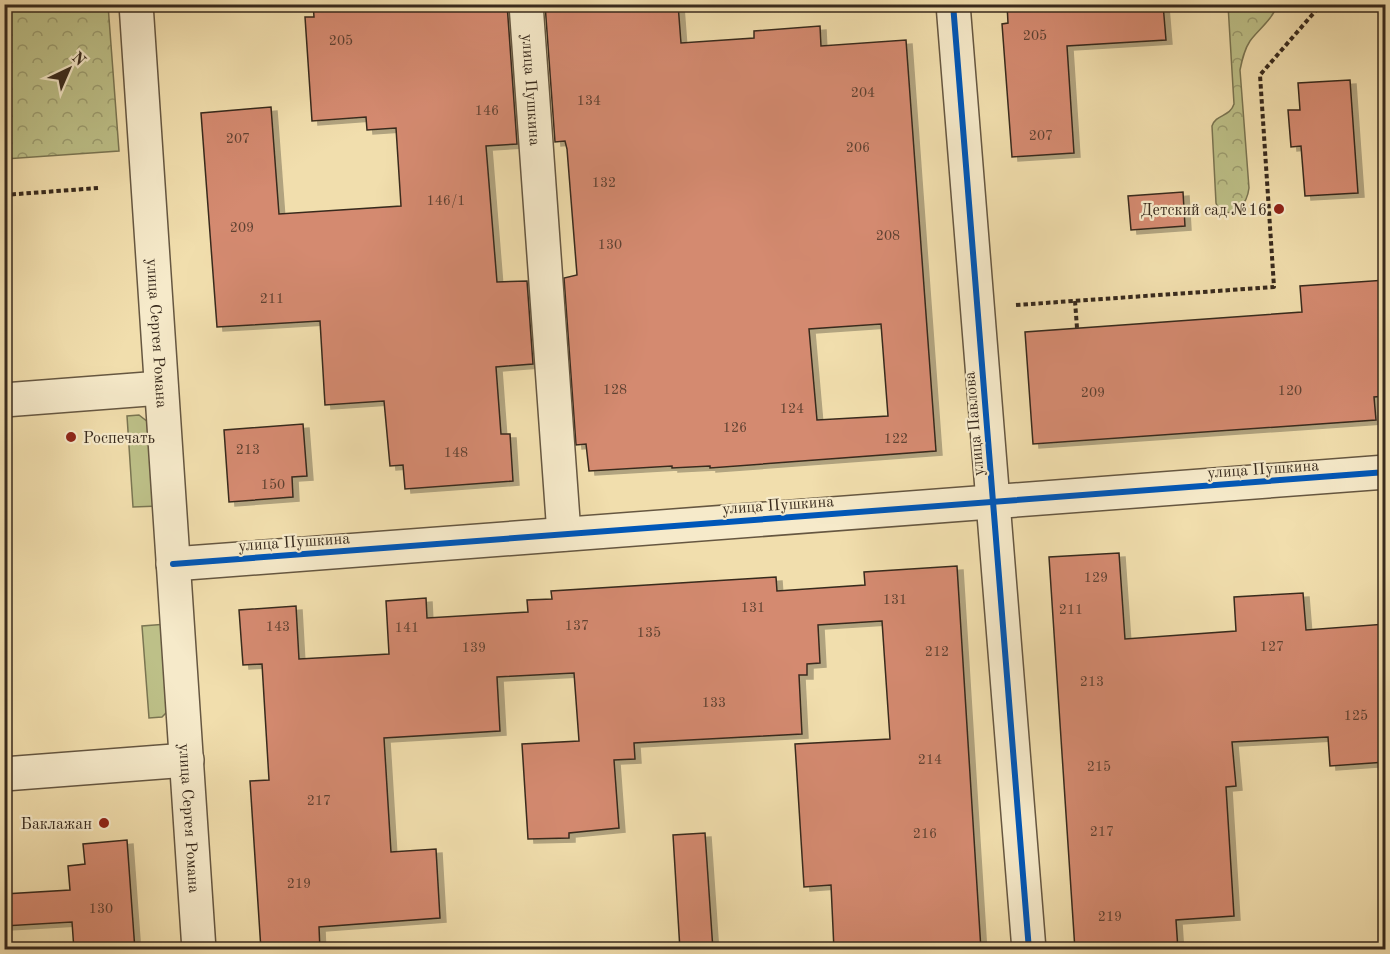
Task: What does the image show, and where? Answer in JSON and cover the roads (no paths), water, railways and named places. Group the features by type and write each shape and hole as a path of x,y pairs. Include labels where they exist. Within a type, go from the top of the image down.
{"street":[{"name":"улица Сергея Романа","path":"136,4 199,950"},
{"name":"улица Пушкина","path":"526,4 564,534"},
{"name":"улица Павлова","path":"953,4 1029,950"},
{"path":"4,400 161,388"},
{"name":"улица Пушкина","path":"173,564 1386,472"},
{"path":"4,774 187,760"}],"place":[{"name":"Детский сад №16","path":"1279,209"},
{"name":"Роспечать","path":"71,437"},
{"name":"Баклажан","path":"104,823"}]}
